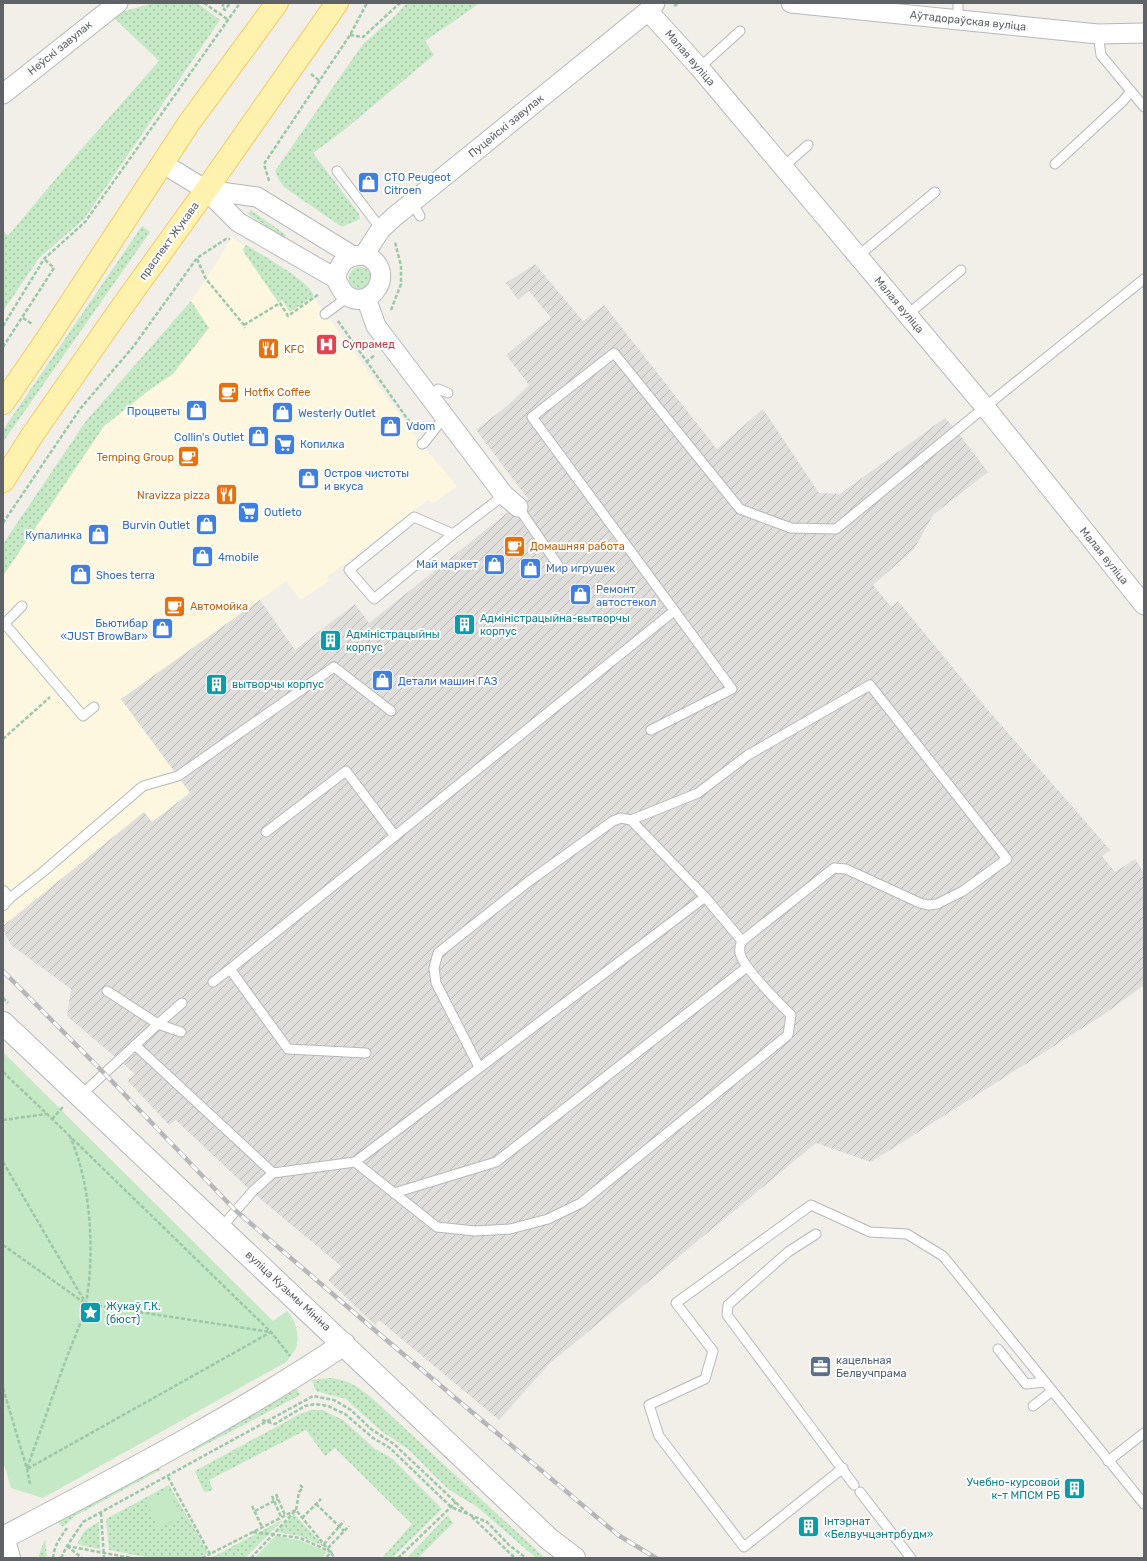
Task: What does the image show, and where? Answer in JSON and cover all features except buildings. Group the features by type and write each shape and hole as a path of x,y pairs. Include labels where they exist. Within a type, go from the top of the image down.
{"main road":[{"path":"3,403 54,329 162,162 277,3"},
{"name":"праспект Жукава","path":"3,480 110,324 337,3"}],"street":[{"name":"Неўскі завулак","path":"3,94 118,3"},
{"name":"Аўтадораўская вуліца","path":"798,3 958,11 1098,34 1144,33"},
{"name":"Малая вуліца","path":"652,7 699,68 985,407 1144,605"},
{"name":"Пуцейскі завулак","path":"358,255 381,229 416,209 652,7"},
{"path":"162,162 206,190 238,222 340,285 354,298 366,298 378,287 381,276 380,270 374,260 358,255 257,197 206,190"},
{"path":"340,285 341,264 358,255"},
{"path":"366,298 376,326 429,397 511,501"},
{"name":"вуліца Кузьмы Мініна","path":"3,1023 549,1538 574,1558"},
{"path":"9,1558 3,1537 170,1450 300,1373 344,1344"}],"lane":[{"path":"699,68 740,31"},
{"path":"1098,34 1101,55 1144,107"},
{"path":"1056,164 1123,101 1130,91"},
{"path":"783,167 808,145"},
{"path":"337,171 381,229"},
{"path":"858,256 935,192"},
{"path":"907,315 961,270"},
{"path":"651,730 732,689 532,417 614,353 740,509 791,528 836,528 1144,279"},
{"path":"328,312 341,302 340,285"},
{"path":"429,397 438,389 448,393"},
{"path":"423,444 445,416"},
{"path":"453,534 414,517 349,570 374,599 453,534 511,501 558,565"},
{"path":"22,606 4,624 83,716 94,707"},
{"path":"213,982 230,970 674,611"},
{"path":"3,906 10,898 50,866 143,786 178,776 334,667 391,711"},
{"path":"355,1162 437,1226 475,1231 510,1229 548,1219 582,1204 788,1036 791,1015 747,967 740,954 740,946 742,941 834,868 846,869 920,903 928,905 937,904 963,891 1007,859 870,685 748,755 698,793 631,820 621,818 613,821 528,882 438,953 434,968 436,983 479,1068"},
{"path":"266,832 346,771 395,836"},
{"path":"631,820 705,897 742,941"},
{"path":"3,890 10,898"},
{"path":"221,1228 252,1192 273,1173 355,1162 705,897"},
{"path":"394,1193 496,1162 747,967"},
{"path":"230,970 288,1049 366,1053"},
{"path":"107,991 158,1024 181,1032"},
{"path":"81,1095 182,1003"},
{"path":"135,1045 273,1173"},
{"path":"843,1468 744,1547 659,1436 649,1405 704,1379 712,1351 676,1303 811,1205 870,1232 907,1234 943,1256 1144,1504"},
{"path":"816,1234 788,1252 728,1305 727,1315 843,1468 857,1489 911,1558"},
{"path":"998,1349 1026,1384 1044,1382"},
{"path":"1033,1406 1052,1391"},
{"path":"1108,1461 1144,1433"}],"path":[{"path":"204,3 227,19"},
{"path":"224,3 222,7 224,10 230,3"},
{"path":"3,326 44,259 85,222 227,19 240,3"},
{"path":"274,185 268,181 264,164 350,35 367,3"},
{"path":"350,35 363,37 400,3"},
{"path":"3,523 80,409 133,347 197,258 226,239"},
{"path":"197,258 206,279 244,327 280,303 288,316 319,294 328,312 423,444"},
{"path":"3,347 54,268 44,259"},
{"path":"3,739 60,688"},
{"path":"3,1072 271,1332 290,1356"},
{"path":"3,1120 47,1114"},
{"path":"27,1469 86,1304 90,1258 88,1212 83,1172 77,1152 69,1135"},
{"path":"3,1162 86,1304"},
{"path":"3,1245 86,1304 271,1332"},
{"path":"27,1469 271,1332"},
{"path":"3,1388 30,1484"},
{"path":"61,1558 83,1522 168,1477 313,1396 334,1400 352,1410 371,1429 394,1444 515,1558"},
{"path":"258,1418 275,1424 306,1406 315,1404 328,1406 345,1414 373,1438 390,1448 451,1507 487,1522 509,1545 526,1558"},
{"path":"168,1477 210,1554"},
{"path":"251,1558 296,1510 299,1492 303,1488 300,1484"},
{"path":"276,1494 285,1514"},
{"path":"272,1496 281,1516"},
{"path":"255,1511 278,1499"},
{"path":"302,1518 321,1499"},
{"path":"398,1558 456,1502"},
{"path":"316,1504 344,1532"},
{"path":"252,1506 262,1527"},
{"path":"202,1558 281,1516 296,1510"},
{"path":"296,1510 335,1558"},
{"path":"101,1513 104,1558"},
{"path":"324,1544 344,1521"},
{"path":"53,1558 54,1550 59,1539 69,1525"},
{"path":"328,1548 349,1526"},
{"path":"252,1532 300,1538 331,1552"},
{"path":"67,1546 131,1558"},
{"path":"67,1546 82,1558"},
{"path":"326,1558 331,1552"}],"shaded area":[{"name":"Outleto","path":"232,237 316,301 421,444 457,486 433,503 428,500 327,577 329,581 301,600 286,581 121,699 190,792 152,822 144,812 3,926 3,576 104,426 206,279"},
{"path":"535,264 583,321 604,305 717,449 763,409 819,493 840,494 945,418 956,430 988,472 933,515 914,549 873,585 891,607 898,601 981,702 1110,850 1102,856 1115,872 1135,859 1144,873 1144,985 1103,1015 871,1162 816,1143 549,1364 499,1420 379,1320 375,1325 328,1280 341,1266 252,1192 176,1120 169,1125 128,1081 135,1074 67,1016 71,989 11,945 3,930 3,926 144,812 152,822 190,793 121,699 260,600 295,650 355,604 369,623 507,513 528,499 476,430 507,406 529,385 506,355 551,318 529,291 518,300 506,283"}],"green space":[{"path":"154,3 197,3 220,20 84,219 39,258 3,311 3,230 8,236 64,169 159,61 111,15"},
{"path":"407,3 480,3 425,41 434,55 344,130 313,153 359,214 360,219 342,227 284,187 275,171 363,44 395,16"},
{"path":"251,210 286,235 284,237 248,214"},
{"path":"142,226 150,232 3,442 3,430"},
{"path":"246,245 294,275 310,290 314,296 290,312 282,300 278,302 245,254 243,249"},
{"path":"360,267 368,270 371,278 368,286 360,289 352,286 349,278 352,270"},
{"path":"191,301 209,328 173,374 152,388 104,426 3,576 3,544 86,421"},
{"path":"3,1052 273,1321 287,1311 295,1323 298,1338 294,1352 286,1362 43,1498 11,1488 3,1461"},
{"path":"330,1378 348,1382 372,1398 545,1558 536,1558 476,1506 447,1488 408,1449 380,1430 346,1399 316,1391 312,1380"},
{"path":"297,1389 300,1395 192,1452 199,1442"},
{"path":"311,1410 322,1410 343,1420 375,1449 393,1459 442,1509 392,1558 382,1558 412,1524 335,1448 325,1456 306,1430 209,1480 213,1490 204,1492 195,1471 298,1415"},
{"path":"155,1468 162,1469 75,1516 63,1527 58,1522 70,1512"},
{"path":"169,1485 208,1553 198,1558 150,1558 109,1550 106,1519"},
{"path":"169,1491 181,1517 158,1527 146,1500"},
{"path":"294,1514 325,1547 300,1536 277,1532"},
{"path":"448,1515 453,1523 418,1558 407,1558"},
{"path":"284,1519 245,1558 211,1558"},
{"path":"99,1522 100,1549 77,1544 85,1530"},
{"path":"275,1536 299,1540 327,1552 322,1558 255,1558"},
{"path":"45,1539 47,1558 38,1558"}],"railway":[{"path":"3,971 105,1074 235,1210 371,1327 618,1535 656,1558"}],"place":[{"name":"СТО Peugeot Citroen","path":"369,183"},
{"name":"Супрамед","path":"327,344"},
{"name":"KFC","path":"268,349"},
{"name":"Hotfix Coffee","path":"228,392"},
{"name":"Процветы","path":"196,411"},
{"name":"Westerly Outlet","path":"282,413"},
{"name":"Vdom","path":"391,426"},
{"name":"Collin's Outlet","path":"259,437"},
{"name":"Копилка","path":"285,444"},
{"name":"Temping Group","path":"189,457"},
{"name":"Остров чистоты и вкуса","path":"309,479"},
{"name":"Nravizza pizza","path":"226,495"},
{"name":"Outleto","path":"248,512"},
{"name":"Burvin Outlet","path":"206,525"},
{"name":"Купалинка","path":"98,535"},
{"name":"Домашняя работа","path":"515,546"},
{"name":"4mobile","path":"203,557"},
{"name":"Май маркет","path":"494,564"},
{"name":"Мир игрушек","path":"530,568"},
{"name":"Shoes terra","path":"80,575"},
{"name":"Ремонт автостекол","path":"581,595"},
{"name":"Автомойка","path":"175,606"},
{"name":"Адміністрацыйна-вытворчы корпус","path":"465,624"},
{"name":"Бьютибар «JUST BrowBar»","path":"163,629"},
{"name":"Адміністрацыйны корпус","path":"330,640"},
{"name":"Детали машин ГАЗ","path":"383,681"},
{"name":"вытворчы корпус","path":"216,684"},
{"name":"Жукаў Г.К. (бюст)","path":"90,1312"},
{"name":"кацельная Белвучпрама","path":"821,1366"},
{"name":"Учебно-курсовой к-т МПСМ РБ","path":"1075,1488"},
{"name":"Інтэрнат «Белвучцэнтрбудм»","path":"809,1527"}]}
